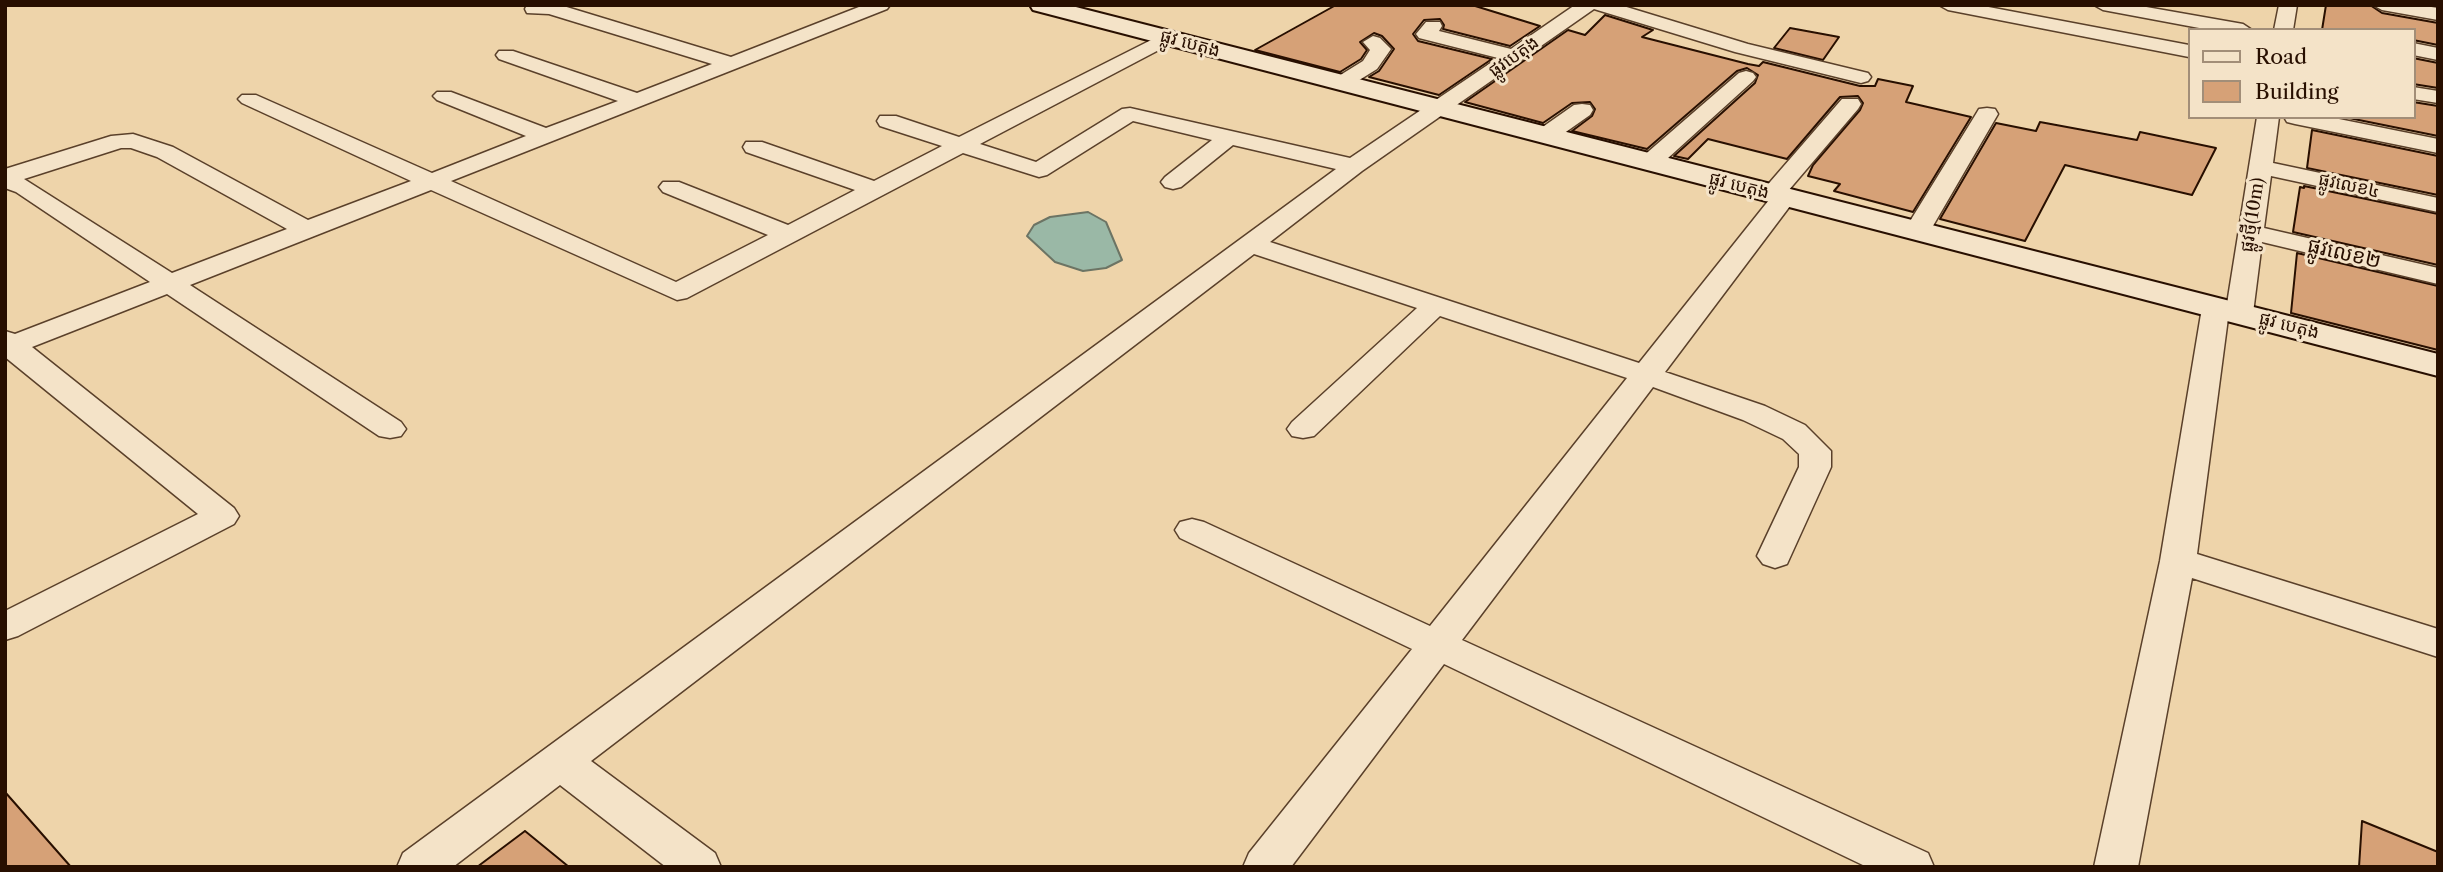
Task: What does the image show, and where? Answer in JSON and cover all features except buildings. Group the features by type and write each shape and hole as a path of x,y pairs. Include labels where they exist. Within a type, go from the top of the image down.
{"street":[{"path":"8,344 169,284 881,5"},
{"name":"ផ្លូវ បេតុង","path":"1041,5 2438,365"},
{"name":"ផ្លូវបេតុង","path":"419,867 1354,166 1588,5"},
{"path":"1600,5 1742,48 1861,77"},
{"path":"1948,5 2188,51"},
{"path":"2104,5 2232,28"},
{"path":"2288,5 2289,28"},
{"path":"2382,5 2438,14"},
{"path":"534,9 550,8 730,64"},
{"path":"1433,26 1426,34 1514,56"},
{"path":"249,99 677,292 1167,38"},
{"path":"1341,83 1370,65 1381,49 1373,42"},
{"path":"2415,49 2438,54"},
{"path":"506,55 636,100"},
{"path":"1649,163 1746,77"},
{"path":"2415,93 2438,97"},
{"path":"444,96 546,136"},
{"path":"1265,867 1646,375 1850,104"},
{"path":"1545,136 1582,110"},
{"path":"888,121 1039,170 1129,114 1354,166"},
{"path":"1917,231 1987,114"},
{"name":"ផ្លូវថ្មី(10m)","path":"2116,867 2228,311 2250,232 2268,119"},
{"path":"2305,119 2438,146"},
{"path":"1173,183 1228,138"},
{"path":"5,178 119,141 133,141 165,152 307,230"},
{"path":"754,147 875,189"},
{"name":"ផ្លូវលេខ៤","path":"2260,167 2438,205"},
{"path":"5,178 24,187 390,429"},
{"path":"671,187 789,234"},
{"name":"ផ្លូវលេខ២","path":"2250,232 2438,276"},
{"path":"1251,244 1646,375 1754,413 1794,432 1815,451 1815,467 1775,556"},
{"path":"1303,429 1436,305"},
{"path":"8,344 222,516 8,623"},
{"path":"1192,530 1912,867"},
{"path":"2178,561 2438,643"},
{"path":"561,762 699,867"}],"shaded area":[{"path":"1088,212 1106,222 1122,260 1106,268 1083,271 1055,262 1027,236 1034,225 1050,217"}]}
